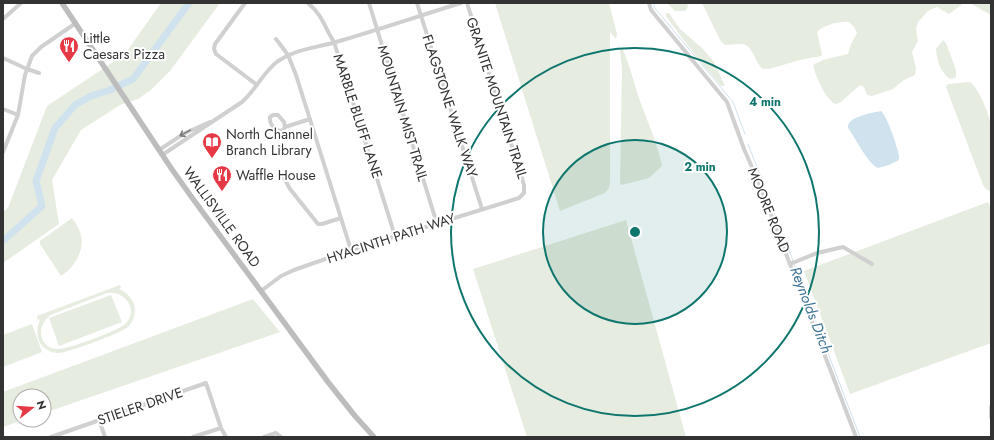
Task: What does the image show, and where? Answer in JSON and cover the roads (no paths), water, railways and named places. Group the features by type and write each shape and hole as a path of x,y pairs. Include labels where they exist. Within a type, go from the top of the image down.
{"main road":[{"name":"WALLISVILLE ROAD","path":"62,3 193,199 328,382 374,437"}],"street":[{"path":"3,19 21,3"},
{"path":"245,3 215,44 214,51 257,85"},
{"name":"MARBLE BLUFF LANE","path":"308,3 316,10 323,20 334,42 395,236"},
{"name":"MOUNTAIN MIST TRAIL","path":"369,3 437,224"},
{"name":"FLAGSTONE WALK WAY","path":"417,3 482,209"},
{"path":"161,153 185,133 214,121 242,102 248,97 271,68 288,55 303,49 334,42 461,3"},
{"name":"GRANITE MOUNTAIN TRAIL","path":"467,3 524,185 524,193"},
{"name":"MOORE ROAD","path":"649,3 651,10 727,102 856,437"},
{"path":"3,152 18,114 27,69 32,56 36,51 76,23"},
{"path":"276,39 288,55 310,119 351,250"},
{"path":"3,58 27,69 39,72"},
{"path":"3,109 18,114"},
{"path":"285,127 310,119"},
{"path":"283,176 290,189 318,224 341,218"},
{"name":"HYACINTH PATH WAY","path":"261,291 281,276 291,271 351,250 519,198 524,193"},
{"path":"790,264 816,253 843,247 872,264"},
{"name":"STIELER DRIVE","path":"53,437 206,383 221,428"},
{"path":"991,407 991,417"},
{"path":"99,420 105,437"},
{"path":"193,437 221,428 226,437"},
{"path":"264,437 276,433 281,437"}],"water":[{"path":"881,111 892,132 899,160 878,168 874,166 866,156 848,128 848,124 855,118"}],"waterway":[{"path":"3,241 42,206 36,181 55,128 75,105 91,96 110,90 133,79 189,3"},
{"name":"Reynolds Ditch","path":"654,3 654,7 733,102 745,134"},
{"name":"Reynolds Ditch","path":"748,144 761,177"},
{"name":"Reynolds Ditch","path":"763,183 793,261"},
{"name":"Reynolds Ditch","path":"794,264 860,437"}],"place":[{"name":"Little Caesars Pizza","path":"69,63"},
{"name":"North Channel Branch Library","path":"212,159"},
{"name":"Waffle House","path":"222,192"}]}
